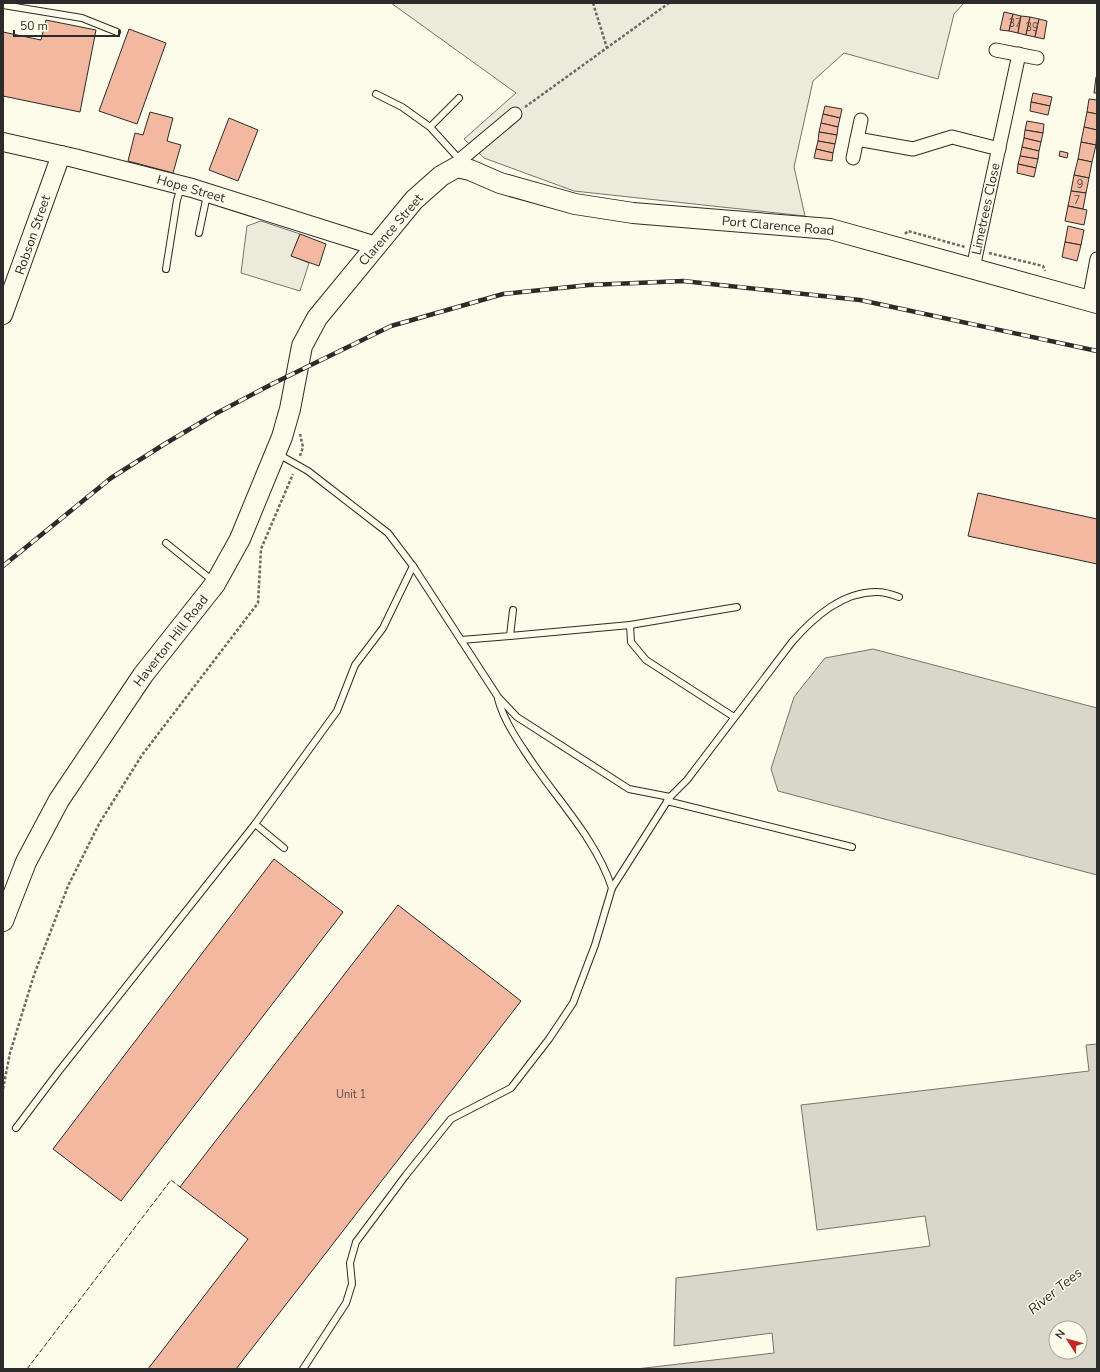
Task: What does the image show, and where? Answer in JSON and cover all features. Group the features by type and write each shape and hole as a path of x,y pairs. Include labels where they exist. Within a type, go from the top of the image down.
{"main road":[{"name":"Hope Street","path":"3,142 181,185 376,246"},
{"name":"Robson Street","path":"3,315 61,155"},
{"name":"Clarence Street","path":"302,346 317,318 414,200 441,176 458,164"},
{"name":"Port Clarence Road","path":"458,164 500,183 575,204 633,213 830,229 1093,302"},
{"name":"Haverton Hill Road","path":"3,921 26,862 59,800 103,732 144,675 215,584 240,539 276,452 290,409 302,346"}],"street":[{"path":"996,50 1037,58"},
{"name":"Limetrees Close","path":"973,268 1019,54"},
{"name":"Clarence Street","path":"458,164 515,114"},
{"path":"853,158 861,120"},
{"name":"Limetrees Close","path":"857,139 913,149 952,137 999,149"},
{"path":"1093,302 1097,259"}],"lane":[{"path":"3,5 82,18 117,32"},
{"path":"376,94 402,107 430,127 458,164"},
{"path":"430,127 459,98"},
{"path":"166,269 177,200 181,185"},
{"path":"199,233 208,193"},
{"path":"276,452 308,471 388,533 413,566 498,697 517,717 629,789 852,846"},
{"path":"166,543 215,584"},
{"path":"16,1128 58,1071 255,824 337,711 355,665 383,628 413,566"},
{"path":"303,1369 346,1303 352,1284 350,1263 356,1242 451,1119 511,1088 549,1039 573,1003 595,945 612,888 669,799 687,780 805,626 822,612 853,596 879,592 899,597"},
{"path":"461,640 630,625 737,607"},
{"path":"510,636 513,610"},
{"path":"630,625 631,642 646,660 734,717"},
{"path":"498,697 503,716 545,783 584,832 607,875 612,888"},
{"path":"255,824 284,848"}],"path":[{"path":"594,3 607,48"},
{"path":"515,114 669,3"},
{"path":"3,1089 10,1053 34,975 68,886 100,824 142,755 258,603 261,549 304,447 300,433"}],"shaded area":[{"path":"391,3 964,3 954,14 938,79 844,53 813,81 794,167 805,216 574,191 484,158 464,139 516,93"},
{"path":"261,221 300,234 292,256 309,263 300,291 241,273 247,226"}],"water":[{"path":"873,649 1097,708 1097,875 778,791 771,769 794,697 825,658"},
{"name":"River Tees","path":"1097,1044 1097,1369 636,1369 774,1353 772,1333 674,1346 676,1278 930,1246 925,1216 817,1230 801,1105 1089,1071 1086,1045"}],"building":[{"path":"1004,12 1013,14 1009,31 1000,30"},
{"path":"1013,14 1021,16 1018,33 1009,31"},
{"path":"1021,16 1030,17 1026,35 1018,33"},
{"path":"1030,17 1039,19 1035,37 1026,35"},
{"path":"1039,19 1047,21 1044,39 1035,37"},
{"path":"46,20 96,30 80,112 3,96 3,32 41,40"},
{"path":"129,29 166,43 137,124 99,111"},
{"path":"1096,77 1097,93 1094,93"},
{"path":"1033,93 1052,97 1050,106 1031,102"},
{"path":"1089,99 1097,100 1097,114 1087,112"},
{"path":"1031,102 1050,106 1048,115 1030,111"},
{"path":"825,106 842,109 840,118 823,114"},
{"path":"150,112 173,118 167,141 181,145 173,173 128,161 135,133 143,135"},
{"path":"1087,112 1097,114 1097,130 1084,127"},
{"path":"823,114 840,118 838,127 821,123"},
{"path":"229,118 258,130 238,181 209,170"},
{"path":"1027,121 1044,124 1043,133 1025,130"},
{"path":"821,123 838,127 837,135 819,132"},
{"path":"1084,127 1097,130 1096,145 1081,142"},
{"path":"1025,130 1043,133 1041,142 1024,138"},
{"path":"819,132 837,135 835,144 818,141"},
{"path":"1024,138 1041,142 1039,151 1022,147"},
{"path":"818,141 835,144 833,153 816,149"},
{"path":"1081,142 1096,145 1092,162 1078,159"},
{"path":"1022,147 1039,151 1038,159 1020,156"},
{"path":"816,149 833,153 832,161 814,158"},
{"path":"1060,151 1068,153 1067,158 1059,156"},
{"path":"1020,156 1038,159 1036,168 1018,164"},
{"path":"1078,159 1092,162 1089,178 1074,175"},
{"path":"1018,164 1036,168 1034,177 1017,173"},
{"path":"1074,175 1089,178 1086,193 1071,191"},
{"path":"1071,191 1086,193 1083,209 1068,206"},
{"path":"1068,206 1087,210 1084,225 1065,221"},
{"path":"1068,226 1084,230 1081,245 1065,242"},
{"path":"300,234 326,244 319,266 291,256"},
{"path":"1065,242 1081,245 1077,261 1062,257"},
{"path":"978,493 1097,519 1097,564 968,536"},
{"path":"274,859 343,912 121,1201 53,1149"},
{"path":"398,905 521,1001 236,1369 148,1369 248,1239 180,1187"}],"railway":[{"path":"3,566 111,478 215,414 274,383 391,326 503,294 589,285 683,281 860,300 1097,351"}],"fence":[{"path":"27,1369 171,1180 180,1187"}]}
